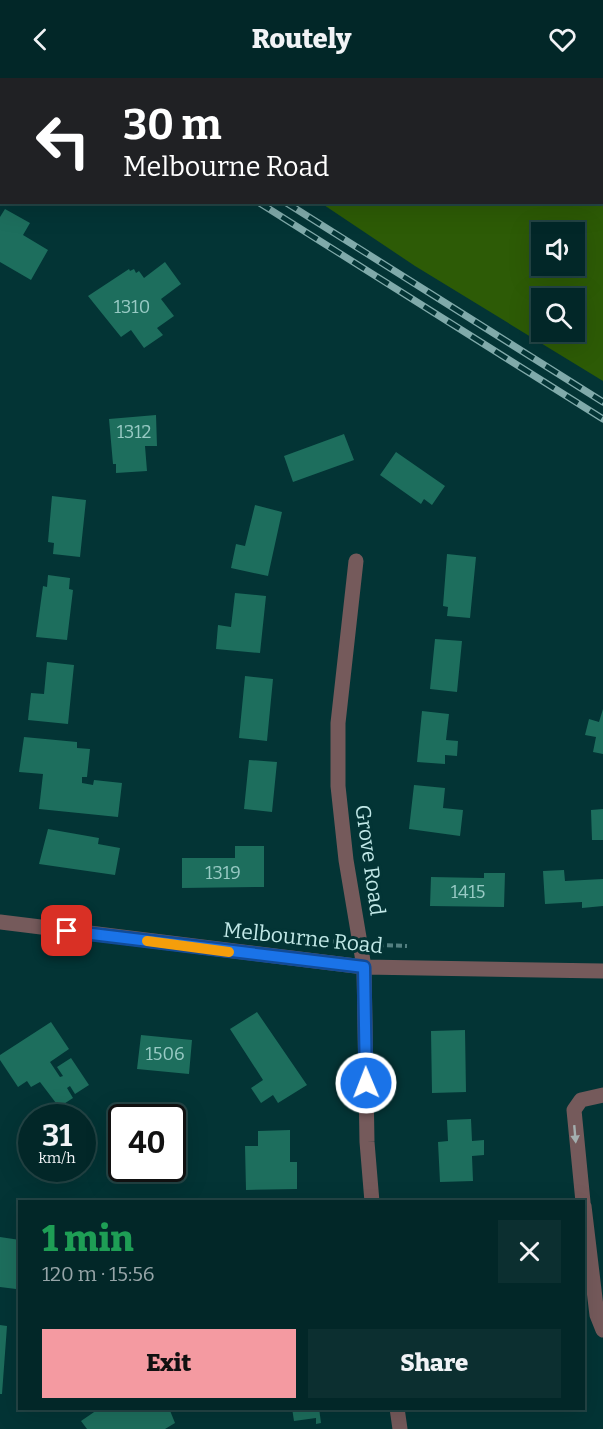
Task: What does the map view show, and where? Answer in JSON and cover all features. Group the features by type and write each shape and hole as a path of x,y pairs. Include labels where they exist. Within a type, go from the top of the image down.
{"street":[{"name":"Grove Road","path":"356,561 339,713 338,786 346,860 364,967 367,1142 372,1200"},
{"name":"Melbourne Road","path":"0,922 364,967 603,971"},
{"path":"583,1200 574,1110 581,1100 603,1095"},
{"path":"585,1214 597,1315 603,1330"},
{"path":"397,1410 400,1429"}],"green space":[{"path":"322,204 603,204 603,381 539,342 585,342 585,288 531,288 531,337 415,266"}],"building":[{"path":"5,209 30,223 23,235 48,250 31,280 0,262 0,217"},
{"path":"165,262 181,284 161,299 174,316 157,328 163,335 144,348 131,330 121,337 88,296 129,269 130,271 134,269 136,273 139,271 144,278"},
{"path":"156,415 157,446 145,446 147,471 116,473 116,464 113,464 109,419"},
{"path":"344,434 354,460 293,482 284,456"},
{"path":"396,452 445,486 432,505 424,499 421,504 380,475"},
{"path":"52,496 86,500 80,557 53,554 54,543 48,542"},
{"path":"255,505 282,512 268,576 231,568 236,544 245,546"},
{"path":"447,554 476,557 470,618 447,616 448,607 443,606"},
{"path":"48,575 70,578 69,589 73,590 67,640 36,637 43,586 47,587"},
{"path":"235,593 266,596 260,653 216,649 218,625 231,627"},
{"path":"435,639 462,641 457,692 430,689"},
{"path":"47,662 74,665 68,724 28,720 31,693 44,694"},
{"path":"245,676 273,679 267,741 239,738"},
{"path":"603,709 603,754 593,752 596,737 585,735 589,719 599,722"},
{"path":"422,711 449,714 446,740 458,741 457,756 445,755 445,764 417,762"},
{"path":"24,737 77,742 77,748 90,749 87,777 82,777 82,783 93,785 94,780 122,783 118,817 39,809 43,774 19,772"},
{"path":"249,760 277,762 272,812 244,809"},
{"path":"414,785 445,788 443,808 463,810 460,836 409,829"},
{"path":"603,809 603,840 592,840 591,810"},
{"path":"48,829 99,838 98,844 120,848 115,875 39,864"},
{"path":"235,846 264,846 264,887 182,888 182,858 235,858"},
{"path":"564,870 565,881 603,879 603,906 582,908 582,902 545,904 543,871"},
{"path":"484,873 505,873 504,907 430,906 431,877 484,878"},
{"path":"257,1012 307,1085 278,1103 273,1095 261,1103 251,1088 263,1080 230,1029"},
{"path":"51,1022 69,1049 50,1062 60,1077 63,1076 57,1067 71,1058 89,1085 75,1094 70,1086 67,1088 73,1098 64,1104 57,1104 40,1082 31,1087 27,1081 18,1087 0,1060 0,1055"},
{"path":"465,1030 466,1092 432,1093 431,1031"},
{"path":"141,1035 192,1040 189,1074 137,1069"},
{"path":"471,1119 472,1141 484,1140 484,1155 472,1156 473,1181 440,1182 438,1142 448,1141 447,1120"},
{"path":"290,1130 290,1162 297,1162 297,1189 246,1190 245,1146 258,1146 258,1131"},
{"path":"0,1237 18,1240 16,1289 0,1287"},
{"path":"0,1325 7,1326 2,1394 0,1394"},
{"path":"97,1410 170,1410 175,1423 165,1429 87,1429 81,1421"},
{"path":"292,1410 319,1410 321,1423 316,1424 316,1418 294,1421"}],"railway":[{"path":"261,204 603,419"},
{"path":"288,204 603,402"}],"slow traffic":[{"path":"147,941 229,952"}],"route":[{"path":"67,931 364,967 366,1083"}]}
